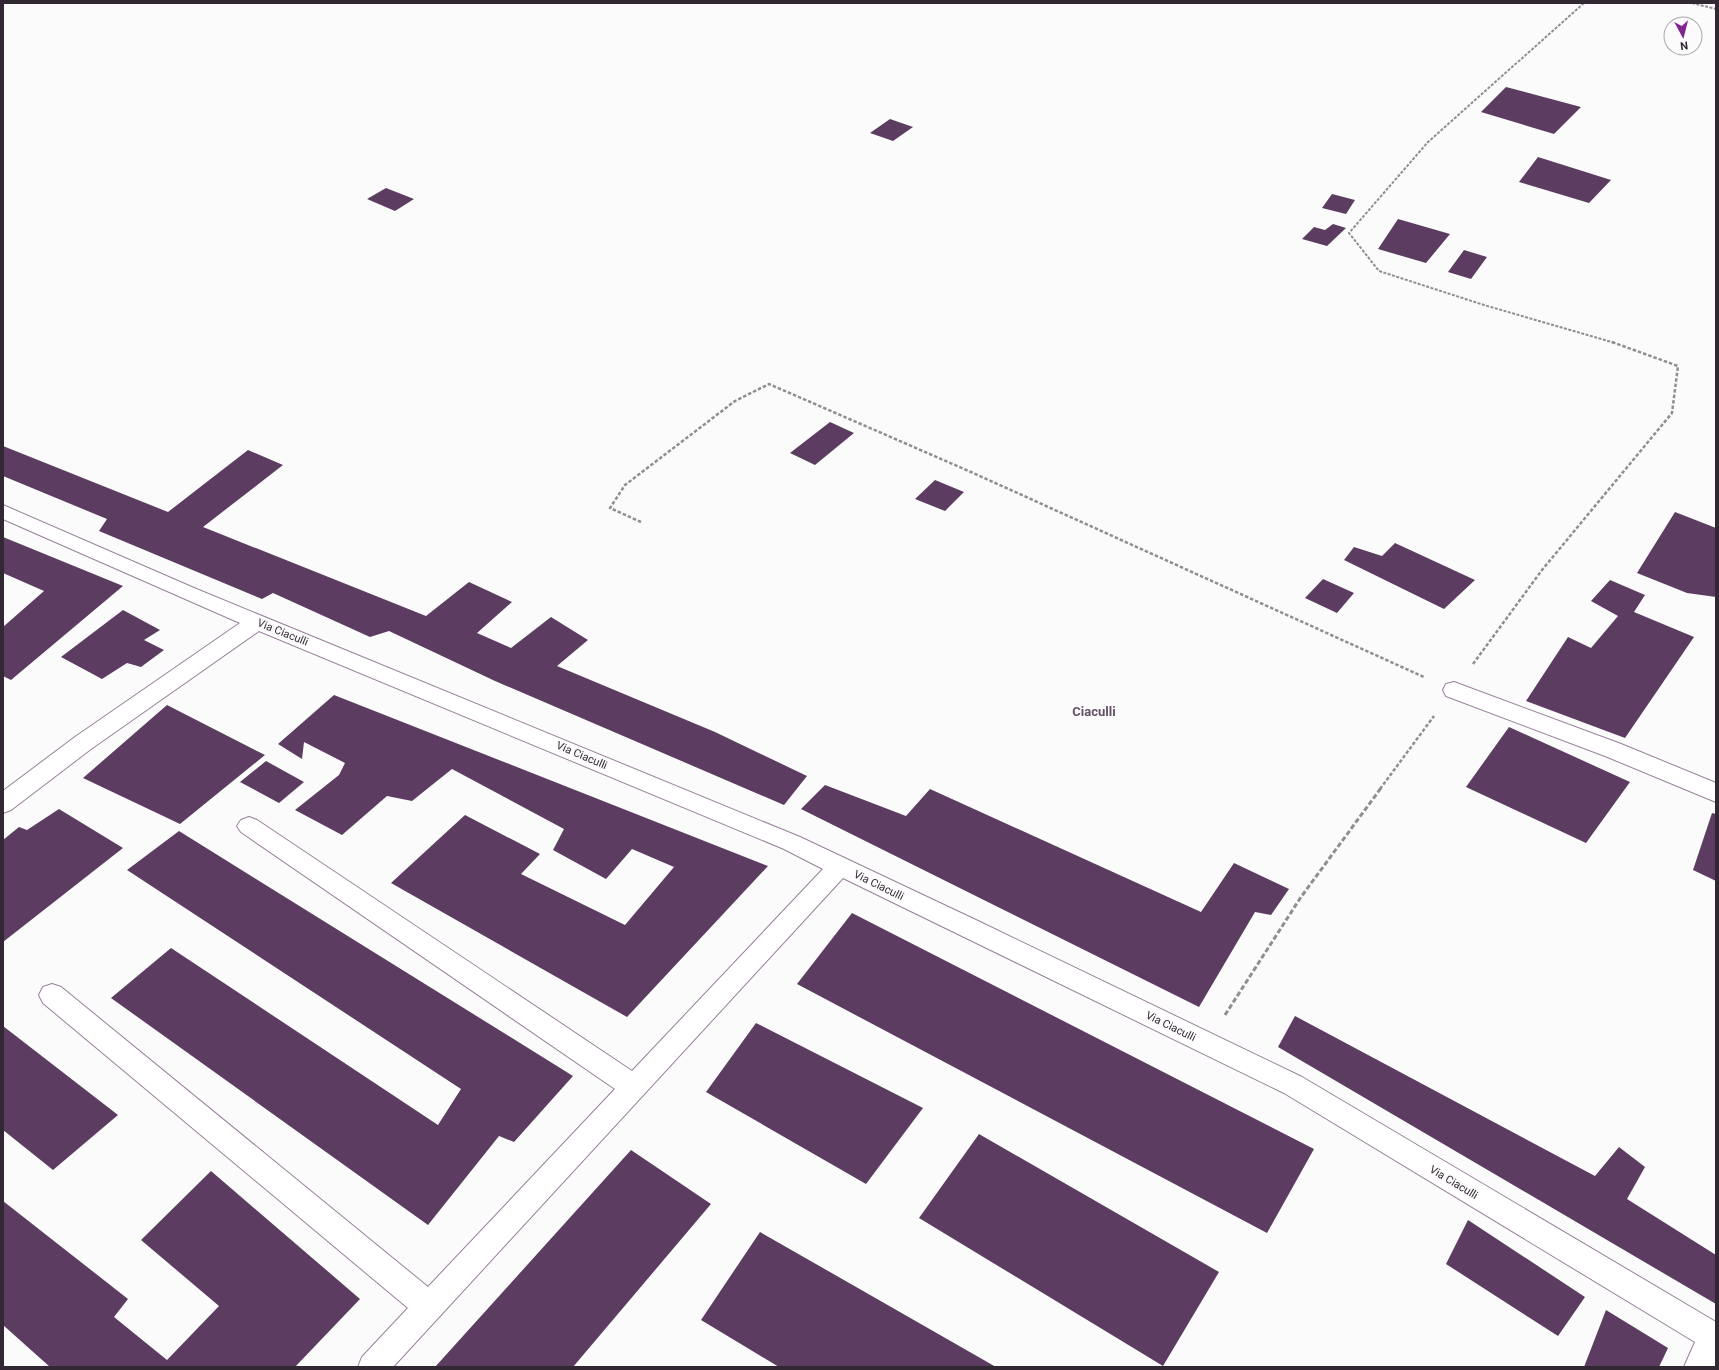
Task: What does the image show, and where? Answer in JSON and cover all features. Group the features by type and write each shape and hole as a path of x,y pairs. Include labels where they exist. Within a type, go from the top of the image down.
{"street":[{"name":"Via Ciaculli","path":"3,511 187,593 792,843 840,866 1293,1085 1715,1338"},
{"path":"3,804 84,743 257,622"},
{"path":"1454,690 1613,750 1716,793"},
{"path":"250,826 634,1086"},
{"path":"373,1367 840,866"},
{"path":"52,995 429,1307"},
{"path":"1699,1367 1715,1338"}],"path":[{"path":"1206,1043 1302,897 1542,570 1672,413 1678,366 1615,344 1379,271 1349,233 1428,142 1584,3"},
{"path":"1692,3 1716,9"},
{"path":"641,522 610,508 625,485 735,401 769,384 971,472 1454,690"}],"building":[{"path":"1506,87 1581,107 1554,134 1481,112"},
{"path":"890,119 913,127 893,141 870,133"},
{"path":"1538,157 1611,180 1589,203 1519,182"},
{"path":"386,188 414,199 395,211 367,199"},
{"path":"1332,194 1355,200 1346,214 1322,208"},
{"path":"1398,219 1450,234 1426,263 1378,249"},
{"path":"1333,224 1346,228 1327,246 1302,239 1314,227 1325,230"},
{"path":"1464,250 1487,257 1471,279 1448,272"},
{"path":"830,422 854,433 815,465 790,453"},
{"path":"3,446 168,512 248,450 283,465 203,527 426,616 469,582 512,602 477,633 511,648 551,617 588,640 557,666 715,732 807,776 784,805 495,681 389,631 370,637 273,593 262,599 99,531 107,519 3,476"},
{"path":"935,480 964,492 945,511 915,499"},
{"path":"1675,512 1716,528 1716,597 1687,593 1637,573"},
{"path":"3,537 123,586 11,680 3,676 3,627 44,591 3,573"},
{"path":"1395,543 1475,580 1444,609 1344,560 1354,547 1382,556"},
{"path":"1323,579 1354,593 1337,613 1305,598"},
{"path":"1610,580 1645,595 1634,612 1694,637 1625,738 1526,701 1568,637 1591,648 1618,616 1591,601"},
{"path":"123,610 160,630 144,640 164,650 141,667 127,663 102,679 61,657"},
{"path":"334,695 768,866 627,1017 391,883 465,815 540,854 521,874 625,925 674,867 632,849 606,879 553,850 564,829 452,769 412,801 387,796 342,835 295,810 339,775 345,763 304,742 302,759 278,744"},
{"path":"167,705 265,755 180,824 83,778"},
{"path":"1509,727 1630,782 1586,843 1466,787"},
{"path":"266,761 304,782 279,803 240,782"},
{"path":"825,785 906,816 930,789 1201,912 1234,863 1289,889 1271,915 1255,912 1199,1007 801,809"},
{"path":"59,809 123,848 3,942 3,840 19,827 27,830"},
{"path":"1712,813 1716,814 1716,881 1693,870"},
{"path":"179,831 573,1076 514,1142 499,1136 428,1225 111,998 171,948 438,1125 461,1089 127,870"},
{"path":"852,913 1314,1149 1267,1233 797,984"},
{"path":"1295,1016 1595,1176 1619,1147 1645,1167 1627,1199 1716,1255 1716,1304 1278,1047"},
{"path":"756,1023 923,1108 866,1184 706,1092"},
{"path":"3,1026 118,1115 53,1170 3,1130"},
{"path":"979,1134 1219,1272 1163,1366 919,1218"},
{"path":"631,1150 711,1204 573,1367 435,1367"},
{"path":"211,1171 360,1299 295,1367 50,1367 3,1325 3,1201 128,1299 114,1317 167,1360 219,1306 141,1240"},
{"path":"1468,1220 1585,1297 1558,1336 1446,1264"},
{"path":"760,1232 996,1367 779,1367 701,1320"},
{"path":"1606,1310 1668,1348 1659,1367 1584,1367"}],"district":[{"name":"Ciaculli","path":"1094,711"}]}
